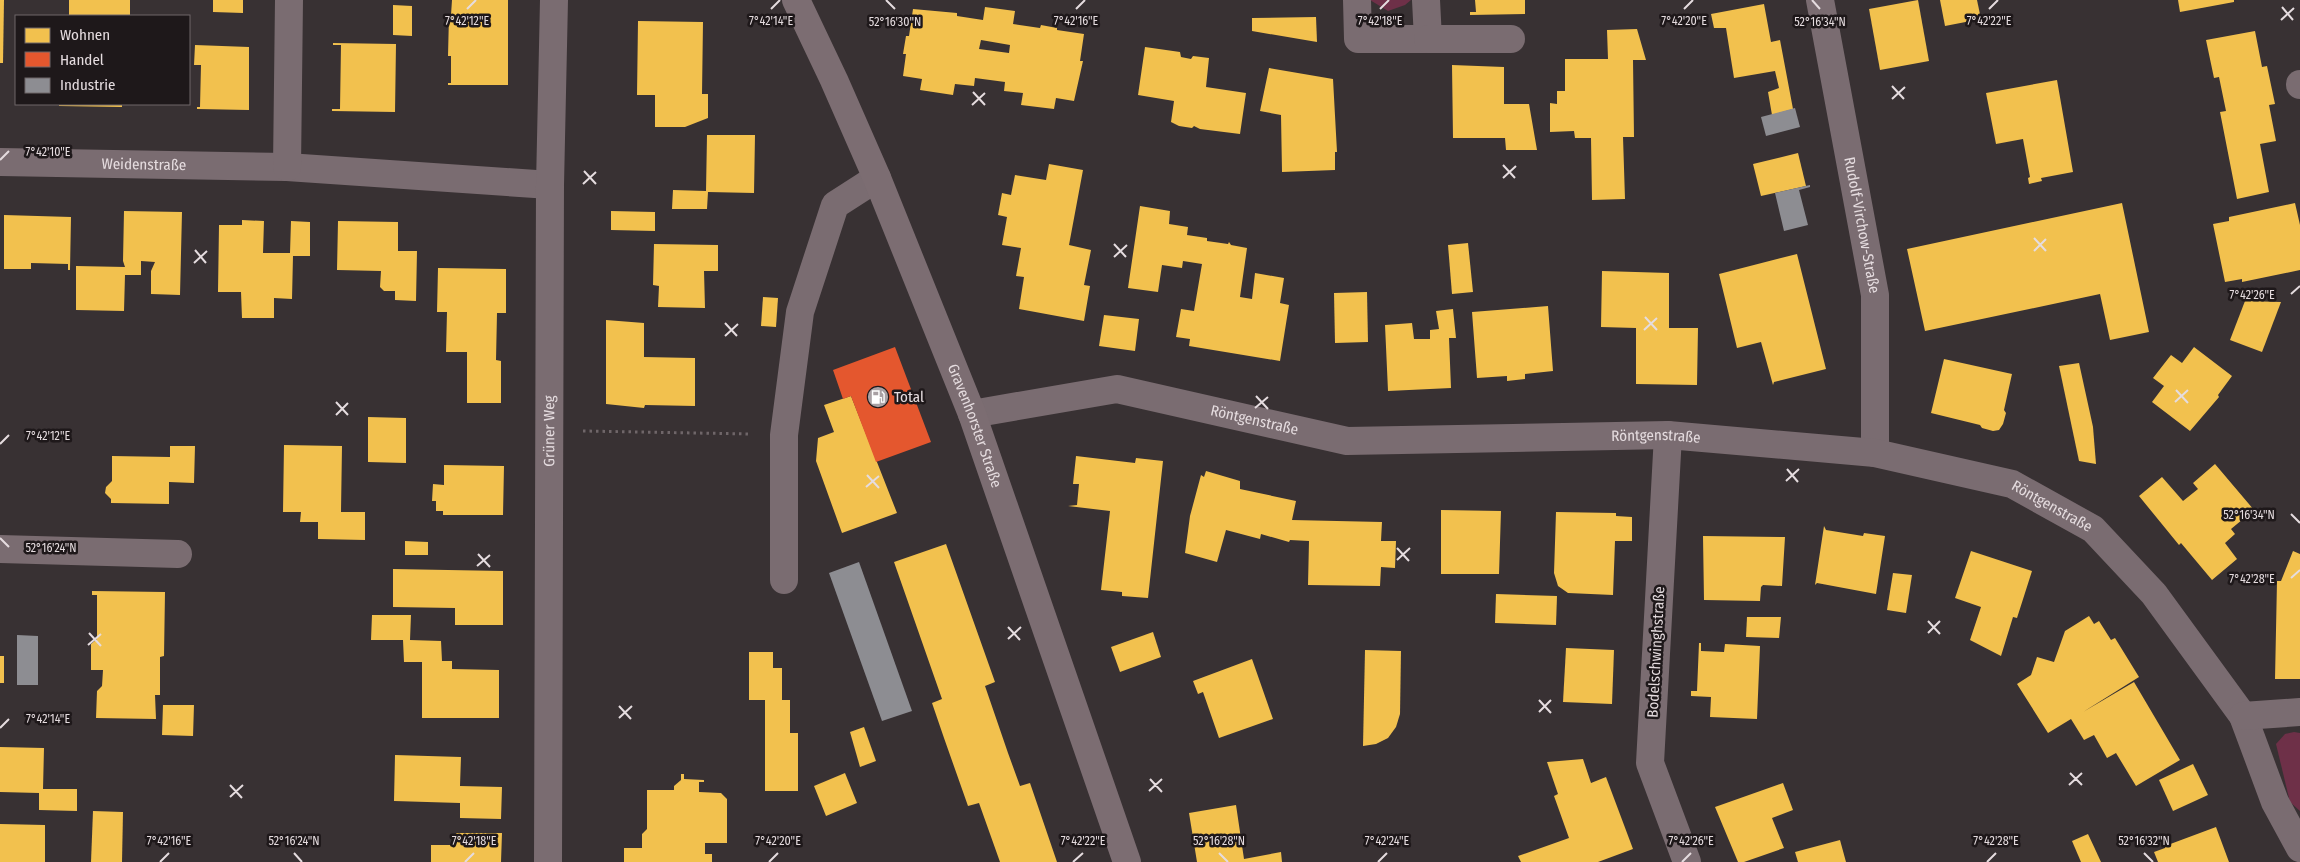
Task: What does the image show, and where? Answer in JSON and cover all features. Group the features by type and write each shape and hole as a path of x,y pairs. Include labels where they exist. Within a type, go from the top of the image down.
{"main road":[{"name":"Gravenhorster Straße","path":"796,0 877,178 972,414 1127,862"}],"street":[{"path":"287,167 289,0"},
{"name":"Grüner Weg","path":"548,862 550,185 554,0"},
{"path":"1357,0 1358,39 1511,39"},
{"path":"1426,0 1428,39"},
{"name":"Rudolf-Virchow-Straße","path":"1820,0 1875,295 1875,453"},
{"name":"Weidenstraße","path":"0,162 287,167 550,185"},
{"path":"784,580 784,435 800,312 835,205 877,178"},
{"name":"Röntgenstraße","path":"972,414 1117,389 1347,441 1668,435 1875,453 2012,484 2093,529 2154,594 2242,716 2276,802 2300,848"},
{"name":"Bodelschwinghstraße","path":"1668,435 1650,763 1687,862"},
{"path":"0,549 178,554"},
{"path":"2242,716 2300,712"}],"path":[{"path":"550,431 784,435"}],"shaded area":[{"path":"1370,0 1411,0 1405,5 1388,11"},
{"path":"2300,733 2300,811 2290,802 2276,744 2285,734"}],"building: Wohnen":[{"path":"0,0 4,0 3,63 0,63"},
{"path":"69,0 130,0 130,15 69,15"},
{"path":"213,0 243,0 243,13 213,12"},
{"path":"452,0 508,0 508,85 448,85 448,83 451,83 451,56 448,56 449,15 451,15"},
{"path":"1475,0 1525,0 1525,14 1470,15 1470,12 1476,12"},
{"path":"1918,0 1929,61 1880,70 1869,9"},
{"path":"1940,0 1977,0 1981,19 1945,26"},
{"path":"2178,0 2234,0 2234,2 2180,12"},
{"path":"1764,4 1771,42 1780,40 1793,109 1772,115 1768,92 1779,88 1775,71 1734,78 1726,28 1714,28 1711,14"},
{"path":"393,5 412,6 412,36 393,35"},
{"path":"985,7 1015,11 1013,24 1040,28 1041,25 1057,28 1057,30 1084,34 1080,61 1083,61 1074,101 1056,98 1054,109 1021,105 1023,93 1004,91 1005,82 975,78 974,86 955,84 953,95 920,90 922,79 903,76 906,54 903,54 906,36 909,36 913,9 957,13 957,16 983,20","holes":["981,40 1010,45 1009,53 979,49"]},
{"path":"1316,17 1317,42 1252,31 1252,18"},
{"path":"638,21 703,22 702,94 708,94 708,118 685,127 655,127 655,95 637,95"},
{"path":"1637,29 1646,60 1633,60 1634,137 1623,137 1625,199 1592,200 1591,138 1575,138 1574,131 1550,132 1550,103 1557,104 1557,91 1565,91 1565,59 1608,59 1607,30"},
{"path":"2255,31 2262,67 2267,66 2275,104 2269,105 2276,141 2260,144 2269,192 2237,199 2220,112 2226,111 2219,77 2214,78 2206,40"},
{"path":"333,43 396,44 395,112 332,111 332,109 340,109 341,45 333,45"},
{"path":"195,45 249,47 249,110 197,109 197,107 200,107 201,65 194,65"},
{"path":"1145,47 1180,52 1181,57 1191,59 1193,56 1209,58 1206,87 1246,93 1240,134 1200,129 1194,126 1192,128 1179,126 1171,122 1174,101 1138,95"},
{"path":"1452,65 1504,67 1504,104 1529,104 1537,150 1506,150 1505,138 1453,138"},
{"path":"1269,68 1333,79 1337,152 1335,152 1335,170 1282,172 1281,115 1260,111"},
{"path":"2057,80 2073,172 2041,178 2042,181 2029,184 2028,178 2030,177 2023,139 1996,144 1986,93"},
{"path":"122,105 122,107 59,106"},
{"path":"707,135 755,135 754,193 708,192 707,209 672,209 673,190 706,191"},
{"path":"1798,153 1806,186 1761,196 1753,164"},
{"path":"1049,164 1083,170 1069,245 1091,250 1084,285 1090,286 1084,321 1019,309 1024,277 1016,276 1021,248 1002,245 1007,217 998,215 1002,193 1011,195 1015,175 1046,180"},
{"path":"2122,203 2149,332 2110,340 2100,294 1925,331 1907,249"},
{"path":"2295,203 2300,225 2300,270 2242,282 2242,279 2225,282 2213,224 2229,221 2229,217"},
{"path":"1140,206 1170,211 1169,224 1188,227 1187,235 1207,238 1207,241 1228,244 1229,242 1231,245 1247,248 1240,297 1252,299 1255,273 1284,278 1280,303 1289,305 1280,361 1189,346 1190,339 1176,337 1181,309 1194,311 1202,264 1183,261 1182,268 1162,265 1158,292 1128,288"},
{"path":"124,211 182,212 180,295 151,294 151,271 155,262 141,261 141,275 125,275 124,311 76,310 76,266 125,267 123,261"},
{"path":"611,211 655,212 655,231 611,230"},
{"path":"4,215 71,217 70,270 68,270 68,264 31,263 31,269 4,269"},
{"path":"242,220 264,221 263,253 290,253 291,221 310,222 310,256 293,256 292,299 274,298 274,318 242,318 241,292 218,292 219,225 242,225"},
{"path":"338,221 398,222 398,251 417,251 416,301 395,300 395,291 384,291 380,287 381,271 337,270"},
{"path":"1468,243 1473,292 1452,294 1448,245"},
{"path":"654,244 718,245 718,271 704,271 705,308 658,307 659,286 653,285"},
{"path":"1797,254 1826,369 1774,382 1773,385 1761,342 1737,348 1719,274"},
{"path":"438,268 506,269 506,313 497,313 496,360 501,361 501,403 467,403 467,352 446,352 447,312 437,312"},
{"path":"1602,271 1669,273 1669,328 1698,328 1697,385 1636,384 1636,328 1601,327"},
{"path":"1367,292 1368,342 1335,343 1334,293"},
{"path":"763,297 778,298 776,327 761,326"},
{"path":"2245,301 2281,302 2262,352 2230,340"},
{"path":"1548,306 1553,371 1525,374 1525,379 1507,381 1507,376 1477,378 1472,312"},
{"path":"1453,309 1456,338 1449,338 1451,388 1388,391 1385,325 1412,323 1414,339 1430,339 1430,330 1439,329 1436,311"},
{"path":"1104,315 1139,319 1135,351 1099,346"},
{"path":"606,320 644,323 644,357 695,358 695,406 645,405 644,408 606,404"},
{"path":"2194,347 2232,376 2218,395 2219,397 2190,431 2152,402 2164,386 2153,378 2171,355 2182,363"},
{"path":"1944,359 2012,374 2004,410 2006,413 1999,430 1993,431 1982,428 1980,425 1931,413"},
{"path":"2079,363 2093,427 2096,464 2079,461 2059,366"},
{"path":"851,396 897,513 842,533 816,461 818,438 834,432 824,405"},
{"path":"368,417 406,418 406,463 368,462"},
{"path":"284,445 342,446 341,512 365,512 365,540 318,539 318,522 300,522 301,512 283,512"},
{"path":"170,446 195,446 194,483 169,482 169,504 111,503 111,499 105,493 106,487 112,481 112,456 170,457"},
{"path":"1076,456 1135,463 1136,458 1163,461 1148,598 1122,596 1122,592 1101,590 1110,511 1068,506 1077,505 1079,484 1073,484"},
{"path":"2215,464 2254,510 2231,529 2235,534 2225,543 2237,559 2212,580 2181,543 2179,545 2139,496 2162,477 2183,501 2198,489 2193,483"},
{"path":"444,465 504,466 503,515 443,515 443,511 436,511 436,501 432,501 433,484 444,485"},
{"path":"1206,471 1240,481 1240,489 1296,501 1292,520 1382,522 1381,541 1396,541 1395,568 1381,567 1380,586 1308,585 1309,541 1290,540 1289,542 1261,534 1260,539 1226,530 1217,562 1185,553 1190,516 1201,475 1204,477"},
{"path":"1441,510 1501,511 1499,574 1441,574"},
{"path":"1556,512 1616,513 1616,516 1632,517 1632,541 1615,541 1613,595 1568,593 1558,586 1554,573"},
{"path":"1824,526 1826,530 1863,536 1864,533 1885,536 1876,594 1817,583 1815,585"},
{"path":"1703,536 1785,537 1782,586 1763,585 1761,587 1760,601 1704,600"},
{"path":"405,541 428,542 428,555 405,555"},
{"path":"946,544 995,682 985,686 1008,753 1020,786 1030,783 1057,862 1000,862 979,803 968,806 944,738 932,703 942,699 894,562"},
{"path":"1971,551 2032,571 2017,618 2013,617 2001,656 1970,640 1981,607 1955,598"},
{"path":"2293,551 2300,554 2300,679 2275,679 2277,581 2281,581"},
{"path":"393,569 503,571 503,625 455,625 455,608 393,607"},
{"path":"1893,573 1912,575 1906,613 1887,610"},
{"path":"92,591 165,592 164,656 160,657 160,695 155,695 156,719 96,718 97,691 102,686 103,670 91,670 91,644 97,639 97,595 92,595"},
{"path":"1496,594 1557,596 1556,625 1495,623"},
{"path":"372,615 411,615 410,640 441,641 442,661 452,661 452,669 499,670 499,718 422,718 422,662 404,662 403,640 371,640"},
{"path":"2089,616 2094,624 2099,621 2111,640 2115,638 2139,677 2083,712 2134,682 2180,760 2136,786 2116,753 2107,758 2094,735 2084,740 2071,719 2048,733 2017,684 2031,675 2037,657 2054,662 2065,631"},
{"path":"1747,617 1781,617 1779,638 1746,637"},
{"path":"1153,632 1161,657 1120,672 1111,647"},
{"path":"1699,643 1701,643 1701,651 1724,652 1725,644 1760,646 1757,719 1710,717 1711,697 1691,696 1691,691 1697,691"},
{"path":"1566,648 1614,650 1612,704 1563,702"},
{"path":"1365,650 1401,651 1400,714 1396,727 1388,738 1376,744 1363,746"},
{"path":"749,652 773,652 773,668 782,668 782,700 790,700 790,733 798,733 798,791 765,791 765,700 749,700"},
{"path":"0,656 4,656 4,683 0,683"},
{"path":"1252,659 1273,719 1219,738 1203,692 1198,694 1193,681"},
{"path":"163,705 194,705 193,736 162,735"},
{"path":"864,727 876,761 860,767 850,732"},
{"path":"0,747 44,748 43,789 77,789 77,811 39,810 39,793 0,792"},
{"path":"395,755 461,757 460,786 502,787 501,819 460,818 460,803 394,801"},
{"path":"1583,759 1591,783 1606,777 1633,849 1598,862 1521,862 1518,856 1569,838 1554,796 1558,794 1547,762"},
{"path":"2193,764 2208,795 2173,811 2159,780"},
{"path":"845,773 857,803 826,816 814,786"},
{"path":"681,774 684,774 684,779 704,780 704,782 699,782 699,792 721,793 727,799 727,843 705,843 705,854 712,854 712,862 624,862 624,848 642,848 642,834 647,829 647,790 674,790 674,786 681,780"},
{"path":"1783,783 1793,810 1772,818 1784,848 1744,862 1738,862 1715,807"},
{"path":"1236,805 1244,859 1281,852 1282,862 1197,862 1189,813"},
{"path":"93,811 123,812 122,862 91,862"},
{"path":"0,824 45,825 45,862 0,862"},
{"path":"2216,827 2229,862 2158,862 2154,852"},
{"path":"456,833 502,833 501,862 431,862 431,845 456,845"},
{"path":"2088,834 2101,862 2081,862 2072,841"},
{"path":"1840,840 1846,862 1798,862 1795,852"}],"building: Handel":[{"path":"895,347 931,442 876,462 851,396 843,399 833,370"}],"building: Industrie":[{"path":"1795,108 1800,127 1766,136 1761,117"},
{"path":"1810,185 1810,187 1799,190 1808,225 1784,231 1775,193"},
{"path":"859,562 912,711 882,721 829,573"},
{"path":"17,635 38,636 38,685 17,685"}],"place":[{"name":"Total","path":"878,397"}]}
